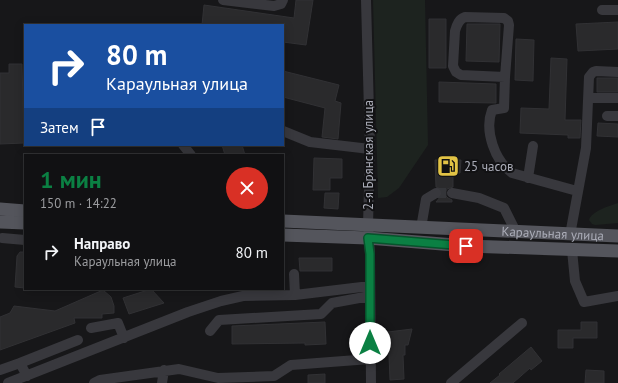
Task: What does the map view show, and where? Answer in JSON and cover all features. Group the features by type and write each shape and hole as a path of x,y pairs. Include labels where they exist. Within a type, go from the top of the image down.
{"main road":[{"path":"0,209 24,211"},
{"name":"2-я Брянская улица","path":"286,218 368,232"},
{"path":"2,222 24,224"},
{"name":"Караульная улица","path":"368,232 421,228 618,236"},
{"name":"Караульная улица","path":"368,232 466,246 618,251"},
{"path":"284,235 368,232"}],"street":[{"path":"223,0 274,6 281,4 283,0"},
{"name":"2-я Брянская улица","path":"366,0 370,150 368,232"},
{"path":"602,10 618,10"},
{"path":"506,76 461,75 456,72 453,66 455,31 461,18 504,18 509,25 506,76 504,108 492,110 489,117 490,140 505,168 512,174 577,191"},
{"path":"570,235 586,148 589,77 590,74 596,71 618,72"},
{"path":"588,98 618,98"},
{"path":"607,116 618,116"},
{"path":"284,131 310,142 370,150"},
{"path":"184,146 190,154"},
{"path":"528,178 533,146"},
{"path":"421,228 426,199 436,193"},
{"path":"452,193 479,198 504,208 516,232"},
{"path":"2,222 1,239 24,240"},
{"path":"368,232 370,254 371,383"},
{"path":"572,250 574,281 584,302 618,296"},
{"path":"294,274 295,294"},
{"path":"8,383 188,312 221,301 242,296 370,291"},
{"path":"210,330 219,320 321,314 332,303 370,291"},
{"path":"91,328 118,323 124,338"},
{"path":"451,383 522,323"},
{"path":"0,370 78,340"},
{"path":"94,383 100,380 179,369 218,378 274,376 291,364 370,359"},
{"path":"20,363 27,376"},
{"path":"162,383 164,370"}],"shaded area":[{"path":"373,0 425,0 428,145 399,188 387,197 378,198"},
{"path":"618,203 618,223 595,225 589,220 597,211"}],"building":[{"path":"296,0 313,0 306,45 284,42 284,24 202,24 204,5 294,18"},
{"path":"429,19 446,19 446,68 429,68"},
{"path":"618,22 618,49 578,51 576,24"},
{"path":"467,24 500,24 499,62 466,61"},
{"path":"516,39 534,40 533,81 515,80"},
{"path":"551,58 567,59 565,120 581,120 580,138 568,138 568,135 520,133 521,108 549,109"},
{"path":"9,64 22,64 24,143 0,144 0,73 9,73"},
{"path":"284,71 339,85 335,101 341,103 338,139 322,137 325,108 284,97"},
{"path":"597,78 618,78 618,92 597,92"},
{"path":"439,82 496,84 496,103 439,102"},
{"path":"598,123 618,124 618,137 597,136"},
{"path":"222,146 242,146 245,154 225,154"},
{"path":"314,158 342,159 342,178 330,178 330,190 313,190"},
{"path":"435,160 461,160 460,173 453,173 453,187 447,189 446,191 446,196 452,200 452,202 436,202 442,193 441,189 436,187"},
{"path":"325,193 339,193 338,209 324,208"},
{"path":"20,252 24,252 24,288 15,287 17,256"},
{"path":"299,258 332,258 332,271 300,271"},
{"path":"103,290 111,297 114,306 114,313 102,314 102,318 74,318 75,323 0,350 0,317 10,313 14,306 55,311"},
{"path":"152,290 164,303 129,314 123,298"},
{"path":"325,322 326,344 232,344 232,326"},
{"path":"581,322 597,322 597,338 573,338 573,348 558,348 558,330 581,330"},
{"path":"412,329 408,345 405,345 405,355 403,355 404,379 390,380 388,332"},
{"path":"531,347 542,361 531,370 530,368 513,383 490,383 500,375 499,374"},
{"path":"586,370 604,371 604,383 585,383"},
{"path":"325,374 325,383 308,383 308,375"}],"tunnel":[{"path":"436,193 452,193"}],"place":[{"name":"25 часов","path":"448,166"}],"route":[{"path":"370,343 370,254 368,238 466,246"}]}
